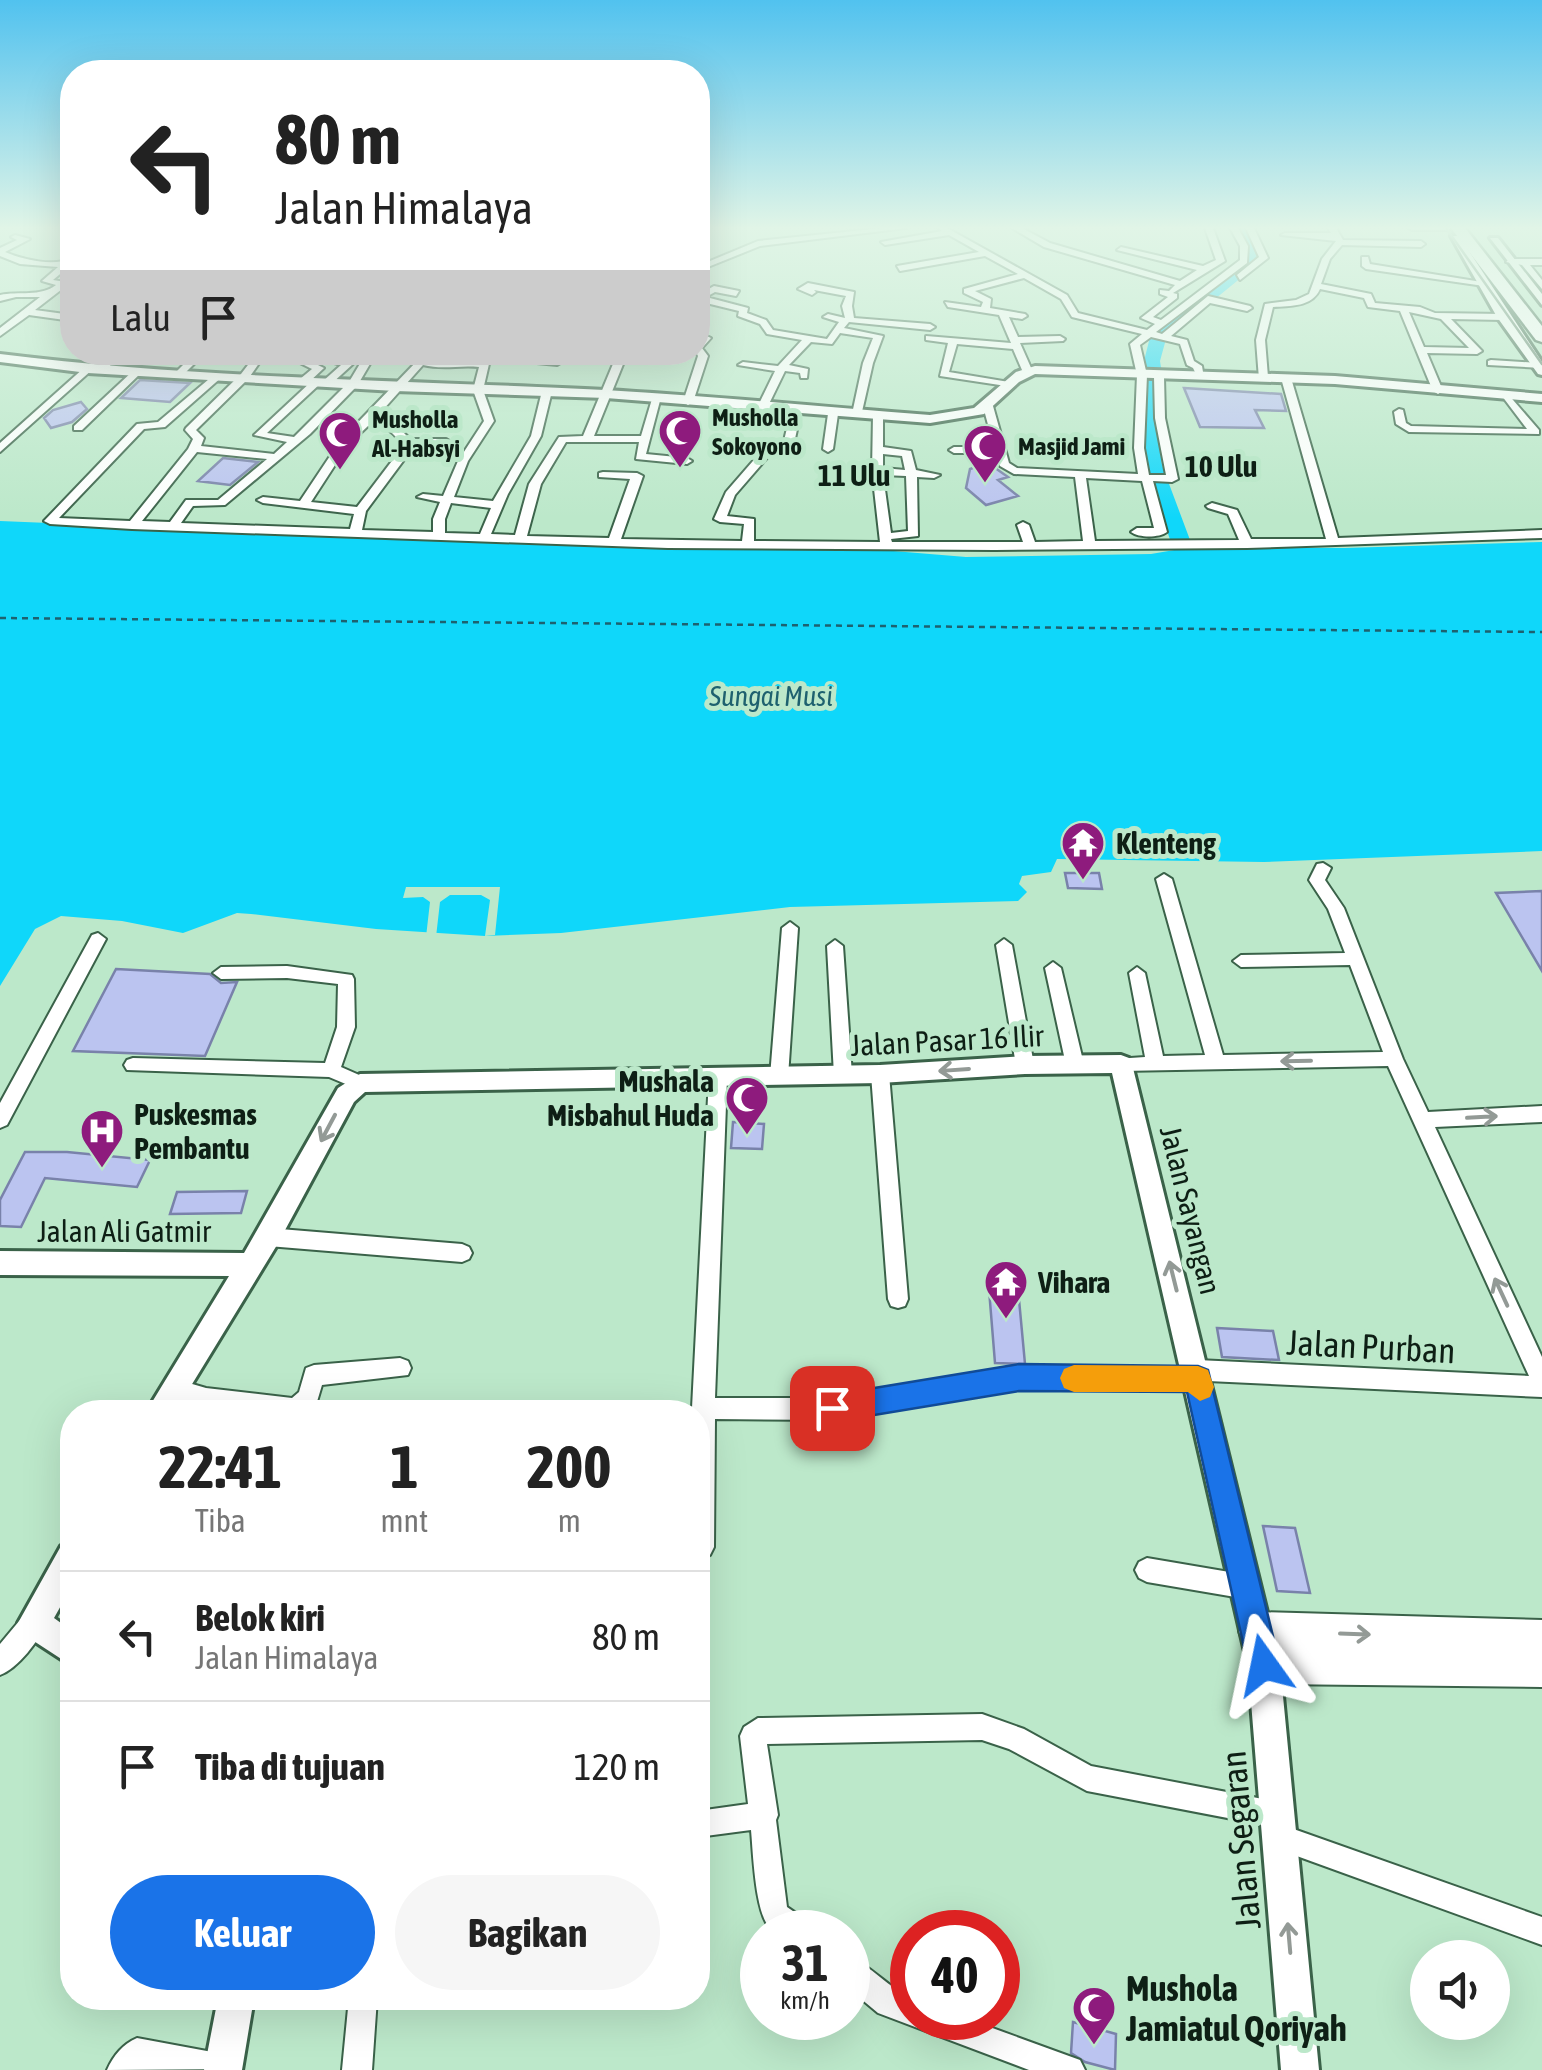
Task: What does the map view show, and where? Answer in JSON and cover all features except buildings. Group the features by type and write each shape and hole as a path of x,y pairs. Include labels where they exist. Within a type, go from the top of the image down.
{"main road":[{"path":"1261,1648 1530,1654"}],"street":[{"path":"765,325 772,333 802,344"},
{"path":"767,344 829,342 842,325"},
{"path":"878,325 929,332 953,341 1016,343 1060,339"},
{"path":"1008,325 1027,370"},
{"path":"1116,325 1184,342 1190,363 1197,366 1200,376"},
{"path":"988,406 1008,468 1173,478 1150,376 1134,347 1159,325"},
{"path":"1164,336 1178,325"},
{"path":"1262,325 1259,334 1263,377"},
{"path":"1410,325 1438,391"},
{"path":"1420,350 1477,351 1452,325"},
{"path":"1508,325 1540,369"},
{"path":"836,330 878,336 857,414"},
{"path":"953,341 942,374 1009,385"},
{"path":"759,412 782,368 802,344"},
{"path":"1,360 95,370 396,387 545,390 738,405 759,412 903,417 957,417 988,406 1027,370 1286,378 1542,398"},
{"path":"1491,363 1540,369"},
{"path":"0,449 102,365"},
{"path":"179,374 188,365"},
{"path":"222,365 161,424 141,426 50,520 132,526 748,544 885,540 1246,544 1542,534"},
{"path":"132,526 194,448 199,438 190,430 253,365"},
{"path":"308,365 319,368 332,383"},
{"path":"173,526 189,503 221,503 301,436 347,365"},
{"path":"321,434 259,434 355,365"},
{"path":"304,504 351,437 418,365"},
{"path":"439,536 438,519 445,499 489,421 478,390 484,365"},
{"path":"484,538 497,504 536,436 545,390 556,365"},
{"path":"587,439 618,365"},
{"path":"688,402 701,365"},
{"path":"743,365 806,371 804,376"},
{"path":"78,428 137,372"},
{"path":"1136,542 1133,532 1161,532 1147,478 1140,424 1150,376"},
{"path":"1286,378 1333,542"},
{"path":"1399,412 1401,424 1409,429 1535,432 1507,396"},
{"path":"614,542 635,488 635,475 657,399"},
{"path":"748,544 750,521 720,519 730,494 770,448 788,448 796,411"},
{"path":"828,449 832,414"},
{"path":"878,416 876,471 885,540"},
{"path":"366,422 393,428 409,442 446,442"},
{"path":"1140,424 1159,426"},
{"path":"336,436 351,437"},
{"path":"520,539 535,484 562,441 646,439"},
{"path":"354,533 360,512 409,442"},
{"path":"194,448 276,457"},
{"path":"877,450 907,453 913,535 885,540"},
{"path":"954,450 1001,450"},
{"path":"641,457 688,461"},
{"path":"876,471 934,474"},
{"path":"1028,472 1028,487"},
{"path":"1080,474 1090,542"},
{"path":"603,475 635,475"},
{"path":"432,518 445,499 448,484"},
{"path":"423,497 497,504"},
{"path":"263,500 360,512"},
{"path":"1212,506 1233,512 1246,544"},
{"path":"1023,526 1030,544"},
{"path":"1323,868 1318,880 1336,908 1394,1059 1542,1383"},
{"path":"1164,879 1216,1062"},
{"path":"779,1077 790,928"},
{"path":"0,1120 98,939"},
{"path":"1004,945 1025,1065"},
{"path":"835,946 843,1075"},
{"path":"1241,960 1355,959"},
{"path":"1053,968 1076,1065"},
{"path":"221,972 287,972 346,979 346,1027 331,1070"},
{"path":"1136,973 1155,1063"},
{"name":"Jalan Pasar 16 Ilir","path":"360,1084 779,1077 1025,1065 1394,1059"},
{"name":"Jalan Sayangan","path":"1121,1064 1198,1375"},
{"path":"133,1066 331,1070 360,1084 346,1096 268,1237 168,1400"},
{"path":"880,1074 898,1299"},
{"path":"703,1400 713,1263 718,1078"},
{"path":"1423,1120 1542,1114"},
{"path":"268,1237 462,1253"},
{"name":"Jalan Ali Gatmir","path":"0,1263 248,1265"},
{"path":"306,1400 314,1375 400,1368"},
{"name":"Jalan Purban","path":"710,1408 832,1408 1019,1378 1198,1375 1542,1383"},
{"name":"Jalan Segaran","path":"1198,1375 1261,1648 1300,2070"},
{"path":"176,1389 222,1400"},
{"path":"1146,1570 1248,1588"},
{"path":"0,1663 34,1623 60,1578"},
{"path":"34,1623 60,1641"},
{"path":"774,1910 753,1736 758,1730 982,1727 1015,1738 1087,1778 1280,1827 1542,1930"},
{"path":"710,1822 765,1814"},
{"path":"870,1988 890,2004"},
{"path":"122,2070 137,2053 223,2070 234,2010"},
{"path":"358,2070 362,2010"},
{"path":"987,2040 1070,2070"}],"water":[{"name":"Sungai Musi","path":"0,521 559,544 857,548 966,557 1151,554 1192,547 1345,548 1542,542 1542,851 1264,862 1057,859 1051,872 1022,876 1019,884 1027,892 1018,901 790,907 561,933 485,936 376,929 237,913 183,933 122,921 61,916 35,929 0,986"}],"pier":[{"path":"406,887 500,887 495,935 485,936 490,900 481,895 450,895 440,902 436,937 426,937 430,902 423,897 403,898"}],"waterway":[{"path":"1174,325 1158,337 1152,361 1156,394 1149,436 1153,465 1183,548"}],"ferry route":[{"path":"0,618 1542,632"}],"tram line":[{"path":"1514,325 1542,364"}],"slow traffic":[{"path":"1074,1378 1198,1379 1200,1387"}],"place":[{"name":"Musholla Sokoyono","path":"680,469"},
{"name":"Musholla Al-Habsyi","path":"340,471"},
{"name":"Masjid Jami","path":"985,484"},
{"name":"Klenteng","path":"1083,881"},
{"name":"Mushala Misbahul Huda","path":"747,1136"},
{"name":"Puskesmas Pembantu","path":"102,1169"},
{"name":"Vihara","path":"1006,1320"},
{"name":"Mushola Jamiatul Qoriyah","path":"1094,2046"}],"district":[{"name":"10 Ulu","path":"1221,466"},
{"name":"11 Ulu","path":"854,475"}],"route":[{"path":"832,1408 1019,1378 1198,1379 1264,1665"}]}
